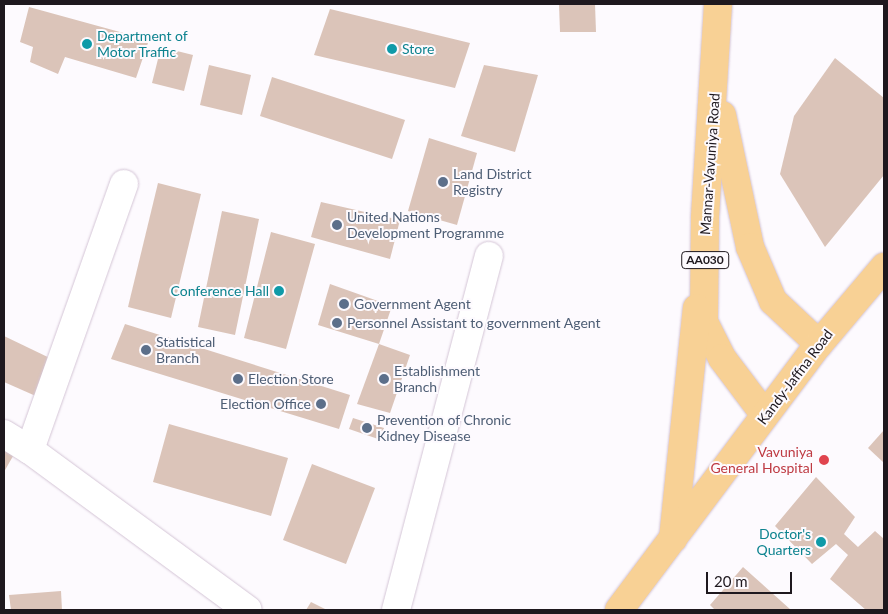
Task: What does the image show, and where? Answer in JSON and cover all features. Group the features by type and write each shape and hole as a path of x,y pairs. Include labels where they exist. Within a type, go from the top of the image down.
{"highway":[{"name":"AA030","path":"716,86 718,4"},
{"name":"Mannar-Vavuniya Road","path":"716,86 705,219 704,322 722,358 765,415"},
{"name":"Mannar-Vavuniya Road","path":"716,86 750,247 774,301 819,344"},
{"path":"673,540 705,219"},
{"name":"Kandy-Jaffna Road","path":"619,610 819,344 884,267"}],"lane":[{"path":"30,450 124,184"},
{"path":"396,610 489,256"},
{"path":"4,434 30,450 248,610"}],"building":[{"path":"559,4 595,4 596,32 560,32"},
{"name":"Department of Motor Traffic","path":"29,7 149,40 136,78 65,57 58,74 30,62 33,47 20,42"},
{"name":"Store","path":"330,9 470,43 455,88 314,55"},
{"path":"161,47 193,55 184,91 152,83"},
{"path":"835,58 884,98 884,175 825,247 780,174 794,116"},
{"path":"209,65 251,75 242,115 200,105"},
{"path":"484,65 538,75 515,152 461,136"},
{"path":"272,77 405,120 392,159 260,116"},
{"name":"Land District Registry","path":"429,138 477,153 457,225 408,211"},
{"path":"158,183 201,194 171,318 128,307"},
{"path":"321,202 400,220 390,259 311,237"},
{"path":"222,211 259,219 235,335 198,327"},
{"name":"Conference Hall","path":"271,232 315,244 286,349 244,338"},
{"path":"330,284 392,306 379,344 318,325"},
{"path":"125,324 350,395 339,429 111,359"},
{"path":"4,336 56,361 38,397 4,382"},
{"name":"Establishment Branch","path":"379,344 410,355 390,413 357,404"},
{"name":"Prevention of Chronic Kidney Disease","path":"353,418 384,428 381,440 349,429"},
{"path":"169,424 288,458 271,516 153,482"},
{"path":"884,430 884,463 868,448"},
{"path":"4,441 17,449 4,472"},
{"path":"312,464 375,488 346,564 283,540"},
{"name":"Doctor's Quarters","path":"816,477 855,517 844,534 858,547 875,531 884,539 883,610 866,610 830,579 848,555 836,544 812,564 775,526"},
{"name":"Doctor's Quarters","path":"743,567 791,610 715,610 710,605"},
{"path":"61,591 62,610 11,610 9,595"},
{"path":"311,602 327,610 306,610"}],"place":[{"name":"Department of Motor Traffic","path":"87,44"},
{"name":"Store","path":"392,49"},
{"name":"Land District Registry","path":"443,182"},
{"name":"United Nations Development Programme","path":"337,225"},
{"name":"Conference Hall","path":"279,291"},
{"name":"Government Agent","path":"344,304"},
{"name":"Personnel Assistant to government Agent","path":"337,323"},
{"name":"Statistical Branch","path":"146,350"},
{"name":"Election Store","path":"238,379"},
{"name":"Establishment Branch","path":"384,379"},
{"name":"Election Office","path":"321,404"},
{"name":"Prevention of Chronic Kidney Disease","path":"367,428"},
{"name":"Vavuniya General Hospital","path":"824,460"},
{"name":"Doctor's Quarters","path":"821,542"}]}
